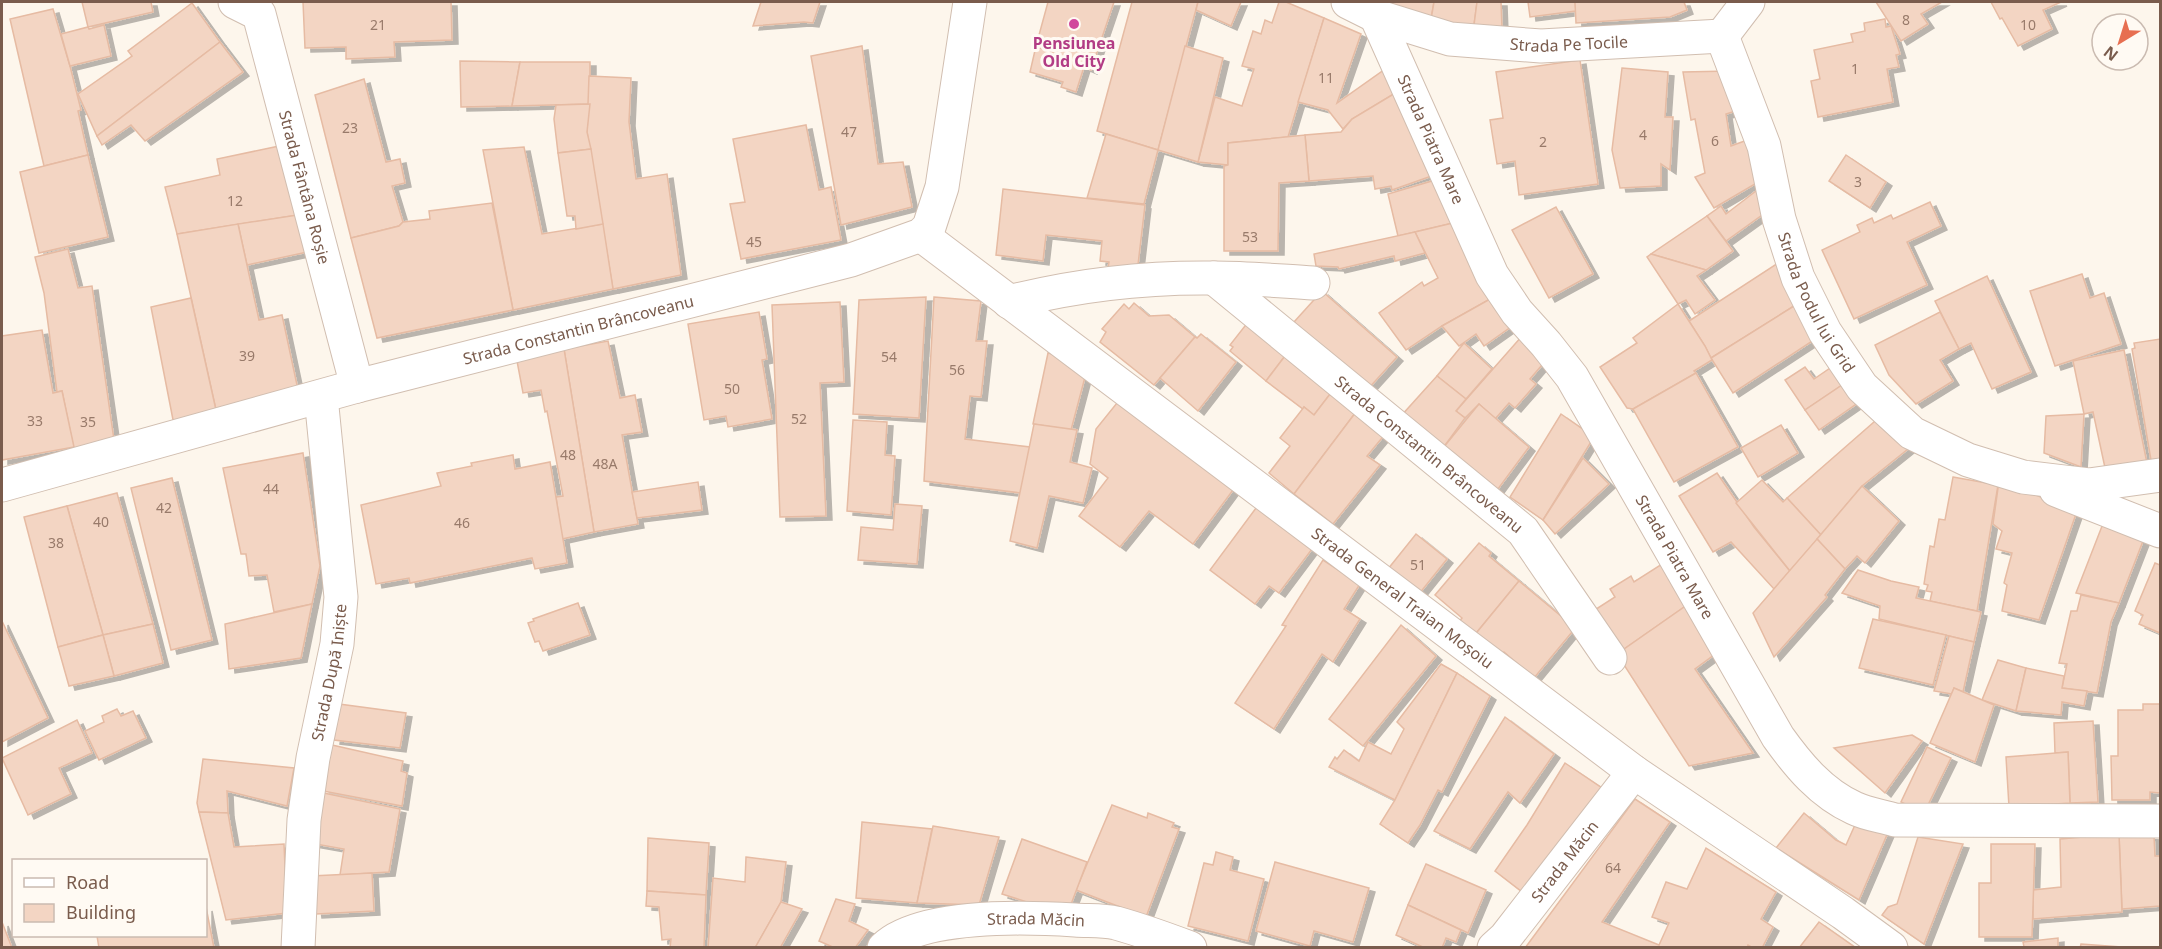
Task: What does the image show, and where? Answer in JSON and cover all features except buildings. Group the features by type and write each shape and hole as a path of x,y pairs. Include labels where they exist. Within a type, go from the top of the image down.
{"street":[{"path":"921,235 929,226 942,187 970,2"},
{"path":"1722,36 1748,2"},
{"name":"Strada Fântâna Roșie","path":"252,6 357,386"},
{"name":"Strada Pe Tocile","path":"1362,9 1450,39 1541,46 1722,36"},
{"name":"Strada Piatra Mare","path":"1362,9 1492,275 1517,312 1572,377 1778,737 1800,767 1824,789 1854,808 1895,820 2160,821"},
{"name":"Strada Podul lui Grid","path":"1722,36 1764,146 1779,219 1798,279 1825,332 1862,387 1912,433 1968,460 2023,477 2160,531"},
{"name":"Strada General Traian Moșoiu","path":"921,235 1634,772 1891,948"},
{"name":"Strada Constantin Brâncoveanu","path":"2,485 357,386 851,260 921,235"},
{"path":"1009,302 1060,289 1118,282 1214,278 1312,283"},
{"name":"Strada Constantin Brâncoveanu","path":"1214,278 1523,531 1610,658"},
{"name":"Strada După Iniște","path":"298,948 304,820 312,758 337,644 340,597 321,397"},
{"name":"Strada Podul lui Grid","path":"2023,477 2089,485 2160,475"},
{"name":"Strada Măcin","path":"1494,948 1505,938 1634,772"},
{"name":"Strada Măcin","path":"884,948 892,939 937,924 991,918 1053,918 1114,922 1190,948"}],"place":[{"name":"Pensiunea Old City","path":"1074,24"}]}
